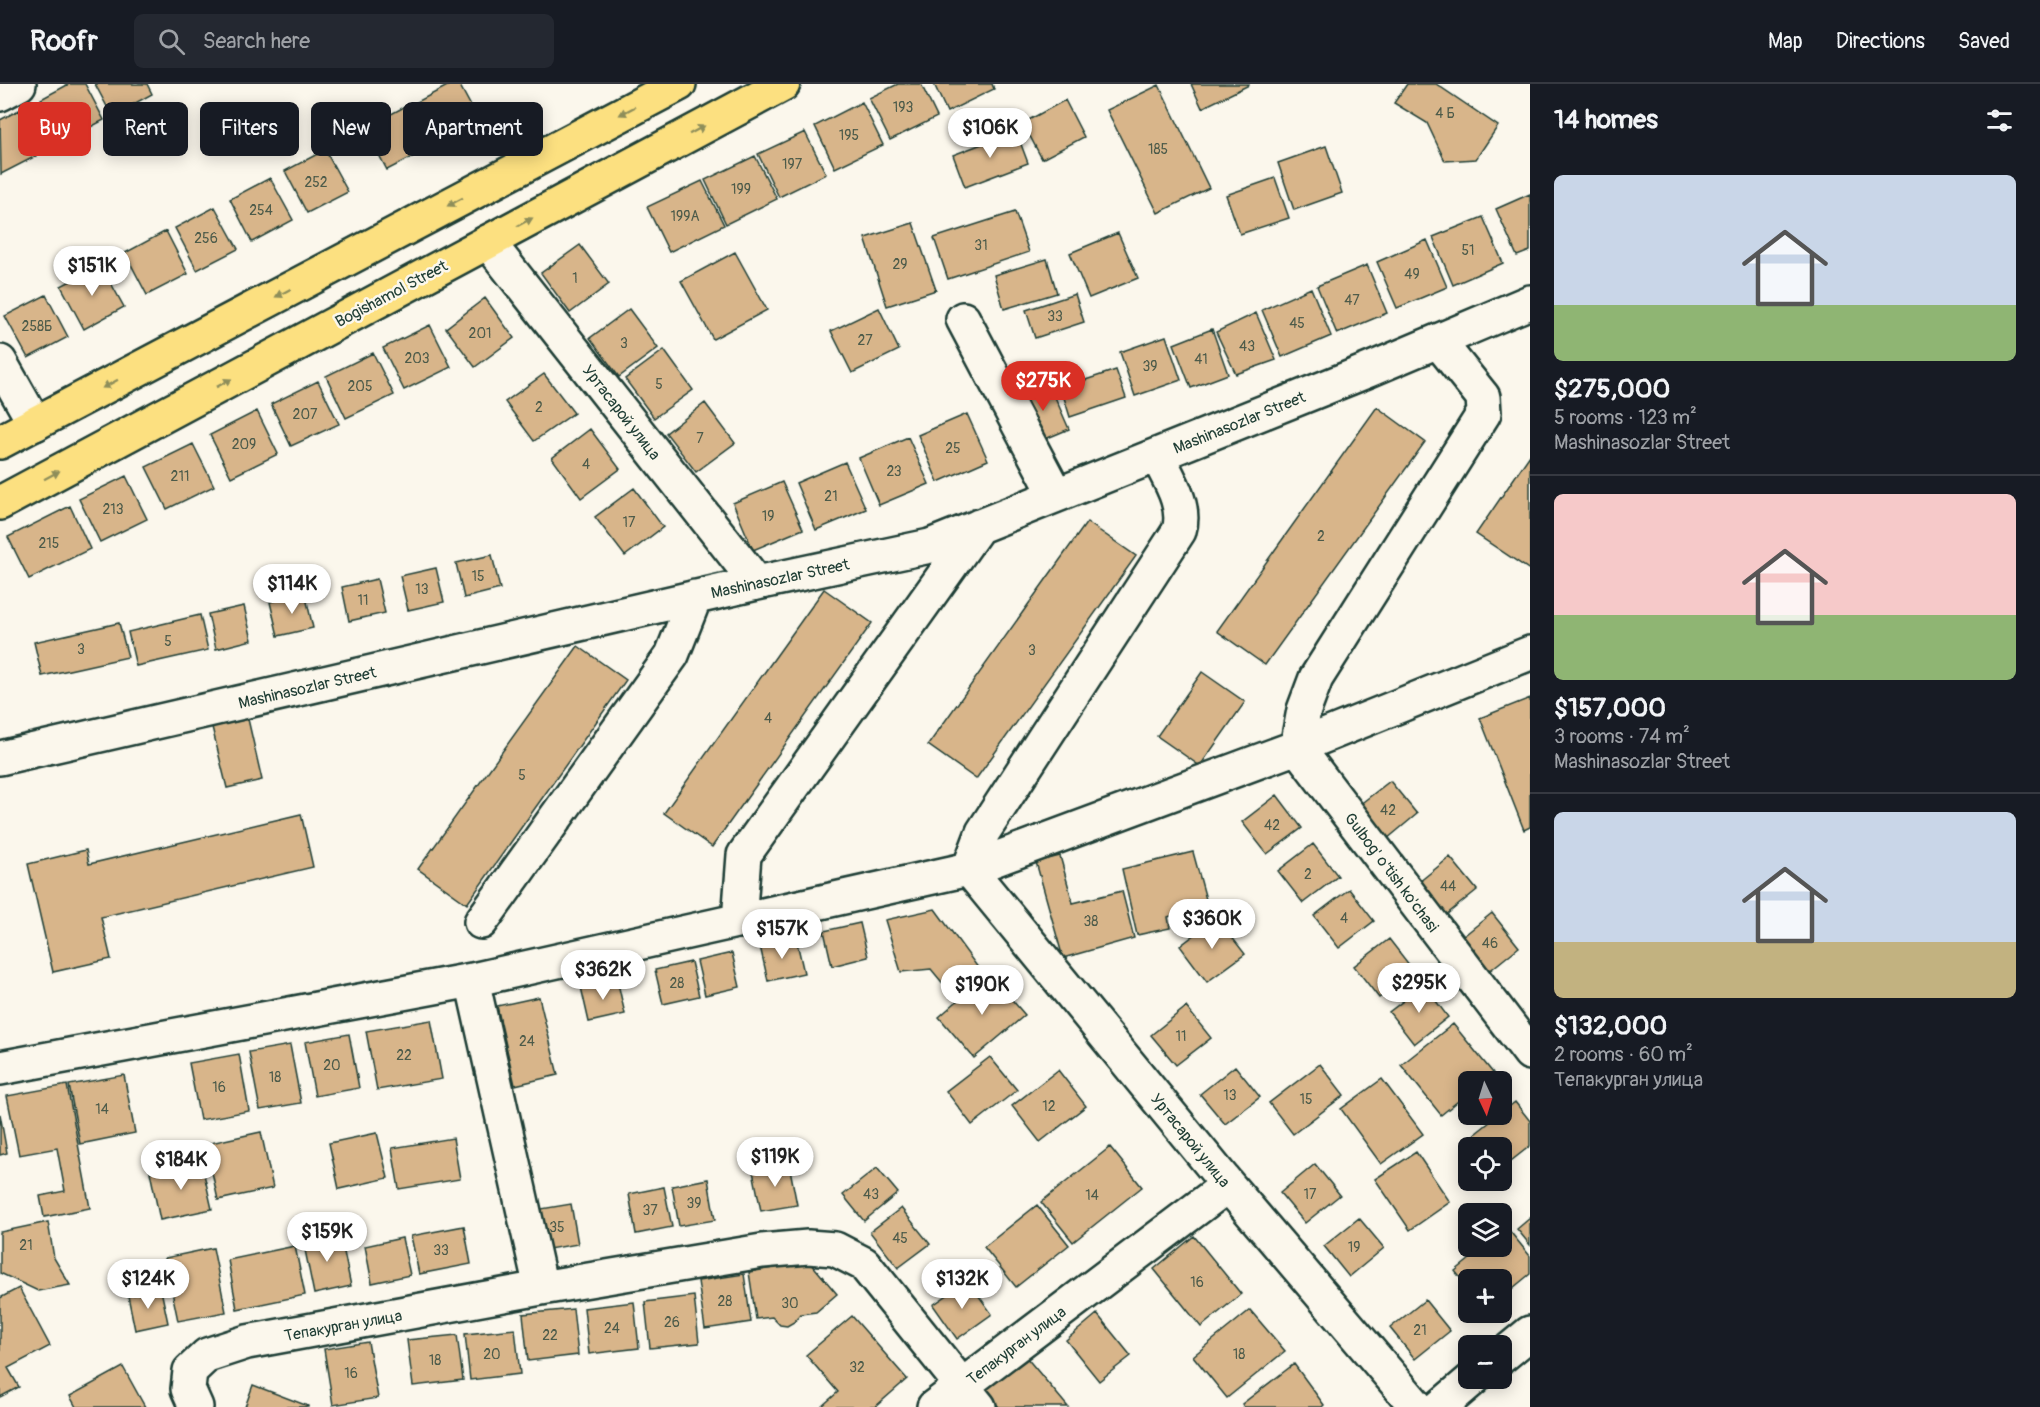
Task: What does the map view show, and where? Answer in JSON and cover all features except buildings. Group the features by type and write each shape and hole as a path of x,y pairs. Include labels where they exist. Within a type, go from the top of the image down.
{"main road":[{"path":"0,442 679,84"},
{"name":"Bogishamol Street","path":"0,503 783,84"}],"street":[{"path":"0,94 19,84"},
{"name":"Уртасарой улица","path":"488,242 757,583"},
{"name":"Mashinasozlar Street","path":"0,758 695,597 930,546 1530,302"},
{"path":"963,319 1056,495"},
{"path":"1298,747 1304,710 1316,678 1484,414 1483,397 1438,341"},
{"path":"0,362 35,424"},
{"path":"969,869 983,832 1179,531 1183,520 1181,507 1157,455"},
{"path":"739,921 744,855 979,526"},
{"path":"481,922 672,655 695,597"},
{"path":"0,1068 472,980 969,869 1298,747 1530,652"},
{"name":"Gulbog' o'tish ko'chasi","path":"1298,747 1530,1053"},
{"name":"Уртасарой улица","path":"969,869 1228,1185 1417,1407"},
{"path":"472,980 541,1288"},
{"name":"Тепакурган улица","path":"196,1407 188,1389 190,1371 207,1355 247,1342 541,1288 762,1251 808,1247 835,1249 864,1264 971,1396 1228,1185"},
{"path":"1512,1348 1530,1333"},
{"path":"1440,1407 1461,1389"},
{"path":"934,1407 971,1396"}]}
